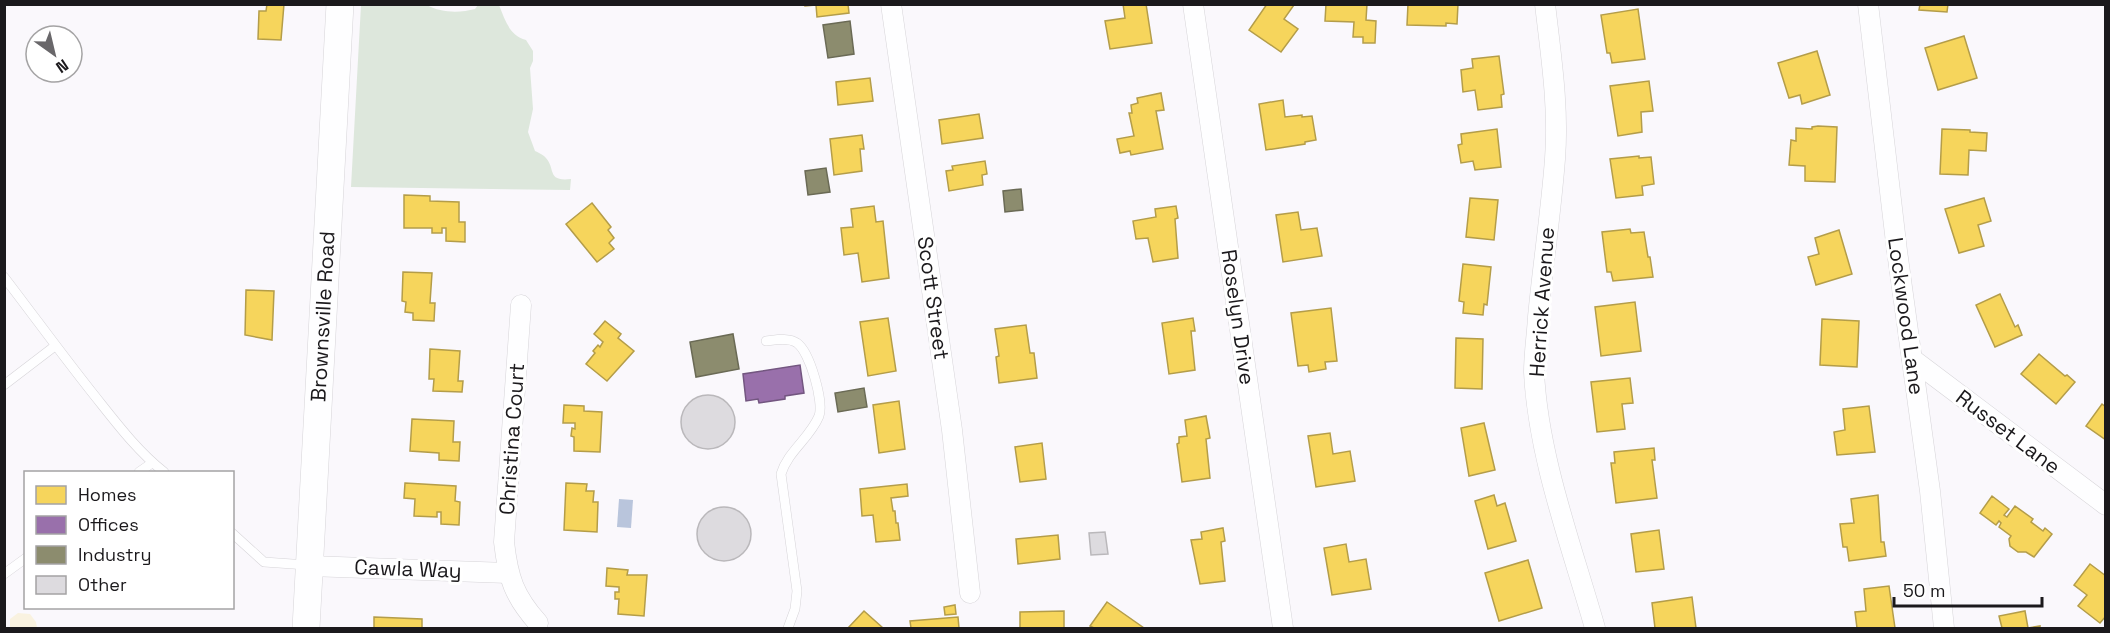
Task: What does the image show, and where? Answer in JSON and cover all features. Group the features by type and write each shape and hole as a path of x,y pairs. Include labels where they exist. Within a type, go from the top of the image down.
{"street":[{"name":"Brownsville Road","path":"306,628 340,4"},
{"name":"Scott Street","path":"891,4 948,400 970,593"},
{"name":"Roselyn Drive","path":"1194,4 1283,628"},
{"name":"Herrick Avenue","path":"1545,4 1556,128 1555,160 1534,369 1536,399 1545,454 1595,628"},
{"name":"Lockwood Lane","path":"1868,4 1930,491 1944,628"},
{"name":"Christina Court","path":"521,305 504,543 508,573 523,607 538,623"},
{"name":"Russet Lane","path":"1912,359 2106,505"},
{"name":"Cawla Way","path":"309,566 508,573"}],"lane":[{"path":"4,277 119,427 152,463 163,471"},
{"path":"766,341 797,342 809,362 819,397 820,414 784,464 781,474 797,591 795,609 788,628"},
{"path":"4,385 55,346"},
{"path":"140,471 152,463"},
{"path":"234,535 264,562 309,566"},
{"path":"4,574 24,559"}],"shaded area":[{"path":"361,5 427,5 438,10 457,12 475,9 478,5 499,5 512,31 526,40 533,51 530,68 533,109 528,132 535,151 548,160 554,176 571,179 570,190 351,187"}],"sand":[{"path":"18,613 30,614 37,628 10,628 10,619"}],"water":[{"path":"619,499 633,500 631,528 617,527"}],"building: Homes":[{"path":"267,4 284,4 281,40 258,39 259,11 266,11"},
{"path":"805,4 848,4 849,13 817,17 816,5 805,6"},
{"path":"1123,4 1146,4 1152,43 1110,49 1105,21 1125,18"},
{"path":"1267,4 1294,5 1284,19 1298,29 1281,52 1249,30"},
{"path":"1326,4 1367,4 1366,20 1376,21 1375,43 1363,43 1363,37 1353,37 1354,22 1325,21"},
{"path":"1408,4 1458,4 1457,24 1407,25"},
{"path":"1920,4 1948,4 1947,12 1919,10"},
{"path":"1638,9 1645,59 1612,63 1610,53 1607,53 1601,15"},
{"path":"1964,36 1977,78 1938,90 1925,48"},
{"path":"1817,51 1830,95 1802,104 1800,95 1789,98 1778,63"},
{"path":"1499,56 1504,94 1501,95 1502,107 1478,110 1475,90 1463,92 1461,70 1473,68 1472,59"},
{"path":"870,78 873,101 838,105 836,82"},
{"path":"1649,81 1653,111 1641,112 1642,132 1618,136 1610,86"},
{"path":"1161,93 1164,110 1156,111 1163,149 1131,155 1130,151 1120,153 1117,139 1134,136 1129,113 1132,113 1131,105 1138,103 1137,98"},
{"path":"1283,100 1285,117 1312,116 1316,140 1266,150 1259,104"},
{"path":"979,114 983,138 942,144 939,120"},
{"path":"1818,126 1837,127 1835,182 1805,181 1805,166 1789,165 1791,140 1796,141 1796,128 1812,129"},
{"path":"1497,129 1501,167 1475,170 1473,161 1461,163 1458,145 1462,144 1461,134"},
{"path":"1942,129 1987,133 1986,151 1969,150 1968,175 1940,174"},
{"path":"862,135 864,149 860,149 862,171 834,175 830,139"},
{"path":"1639,156 1639,158 1651,157 1654,184 1642,186 1643,195 1616,198 1610,159"},
{"path":"985,161 987,174 982,175 983,185 949,191 946,171 953,170 952,166"},
{"path":"404,195 430,196 430,201 459,202 459,222 465,222 465,242 446,241 446,228 442,228 442,233 432,233 432,228 404,228"},
{"path":"1470,198 1498,200 1494,240 1466,237"},
{"path":"1984,198 1991,221 1978,225 1984,246 1959,253 1945,209"},
{"path":"592,203 611,227 608,230 614,238 609,243 614,249 597,262 566,224"},
{"path":"874,206 876,222 883,221 889,278 862,282 858,253 844,255 841,228 853,227 851,209"},
{"path":"1176,206 1178,258 1153,262 1148,238 1136,239 1133,221 1156,217 1155,209"},
{"path":"1298,212 1301,230 1317,228 1322,256 1283,262 1276,215"},
{"path":"1630,229 1631,233 1644,232 1653,277 1613,281 1611,272 1607,272 1602,232"},
{"path":"1839,230 1852,274 1816,285 1808,257 1819,254 1815,238"},
{"path":"1463,264 1491,267 1487,305 1484,304 1483,315 1463,313 1464,302 1459,301"},
{"path":"403,272 432,273 430,303 435,303 434,321 413,320 413,313 405,312 406,302 402,301"},
{"path":"246,290 274,291 272,340 245,335"},
{"path":"2000,294 2015,327 2018,325 2022,335 1995,347 1976,305"},
{"path":"1635,302 1641,351 1601,356 1595,307"},
{"path":"1331,308 1337,361 1325,362 1326,369 1309,372 1308,365 1298,366 1291,313"},
{"path":"888,318 896,371 868,376 860,322"},
{"path":"1193,318 1195,331 1191,331 1195,370 1169,374 1162,323"},
{"path":"1822,319 1859,321 1857,367 1820,365"},
{"path":"605,321 621,334 618,338 634,351 607,381 586,364 595,353 593,351 603,342 594,334"},
{"path":"1026,325 1030,353 1034,353 1037,378 999,383 996,357 999,356 995,329"},
{"path":"1456,338 1483,339 1482,389 1455,388"},
{"path":"430,349 460,351 458,381 463,381 462,392 433,391 434,379 429,379"},
{"path":"2039,354 2075,382 2056,404 2021,374"},
{"path":"1630,378 1633,403 1622,404 1625,429 1597,432 1591,382"},
{"path":"899,401 905,449 879,453 873,405"},
{"path":"2102,404 2106,407 2106,440 2086,426"},
{"path":"564,405 584,406 584,411 602,412 600,452 574,451 574,437 571,436 575,423 563,423"},
{"path":"1869,406 1875,452 1837,455 1834,432 1845,430 1843,409"},
{"path":"1206,416 1210,438 1206,439 1210,478 1182,482 1177,444 1179,437 1187,436 1185,420"},
{"path":"412,419 454,421 453,442 460,442 459,461 439,460 439,453 410,451"},
{"path":"1484,423 1495,470 1469,476 1461,428"},
{"path":"1330,433 1333,454 1350,451 1355,481 1316,487 1308,436"},
{"path":"1042,443 1046,479 1020,482 1015,447"},
{"path":"1654,448 1655,460 1652,460 1657,498 1616,503 1611,463 1615,463 1614,452"},
{"path":"405,483 456,486 455,501 460,502 459,525 441,524 441,512 437,512 437,517 414,516 415,499 404,498"},
{"path":"566,483 587,484 586,491 594,491 593,502 598,502 597,532 564,530"},
{"path":"907,484 908,496 891,498 900,540 876,542 873,515 862,516 860,489"},
{"path":"1494,495 1497,506 1505,503 1516,541 1488,549 1475,501"},
{"path":"1878,495 1881,542 1884,542 1886,556 1849,561 1847,547 1843,547 1840,524 1854,523 1851,499"},
{"path":"1992,496 2009,509 2004,515 2007,517 2015,506 2033,519 2031,522 2043,531 2045,528 2052,534 2034,557 2026,552 2018,552 2010,546 2011,536 1999,527 2001,523 1999,521 1996,525 1980,513"},
{"path":"1223,528 1225,541 1221,542 1225,581 1200,584 1191,540 1202,539 1201,532"},
{"path":"1659,530 1664,569 1636,572 1631,534"},
{"path":"1058,535 1060,559 1018,564 1016,539"},
{"path":"1346,544 1349,562 1366,559 1371,589 1332,595 1324,548"},
{"path":"1528,560 1542,608 1499,621 1485,573"},
{"path":"2090,564 2106,576 2106,616 2100,623 2078,606 2087,595 2074,585"},
{"path":"607,568 628,570 627,575 647,575 644,616 618,614 619,599 615,599 615,592 619,592 619,587 606,586"},
{"path":"1889,586 1895,628 1857,628 1855,612 1866,611 1864,589"},
{"path":"1692,597 1696,628 1655,628 1652,603"},
{"path":"1107,602 1144,628 1094,628 1090,626"},
{"path":"955,605 956,614 945,615 944,607"},
{"path":"864,611 883,628 848,628"},
{"path":"1064,611 1064,628 1020,628 1020,612"},
{"path":"2025,611 2028,628 2002,628 1999,616"},
{"path":"374,617 422,619 422,628 374,628"},
{"path":"958,617 959,628 911,628 910,621"}],"building: Offices":[{"path":"800,365 804,393 759,403 758,399 746,401 743,374"}],"building: Industry":[{"path":"850,21 854,54 828,58 823,25"},
{"path":"826,168 830,192 808,195 805,171"},
{"path":"1021,189 1023,210 1005,212 1003,191"},
{"path":"733,334 739,369 696,377 690,342"},
{"path":"864,388 867,407 838,412 835,393"}],"building: Other":[{"path":"708,395 718,397 727,403 733,412 735,422 733,432 727,441 718,447 708,449 698,447 689,441 683,432 681,422 683,412 689,403 698,397"},
{"path":"724,507 734,509 743,515 749,524 751,534 749,544 743,553 734,559 724,561 714,559 705,553 699,544 697,534 699,524 705,515 714,509"},
{"path":"1105,532 1108,554 1091,555 1089,533"}]}
